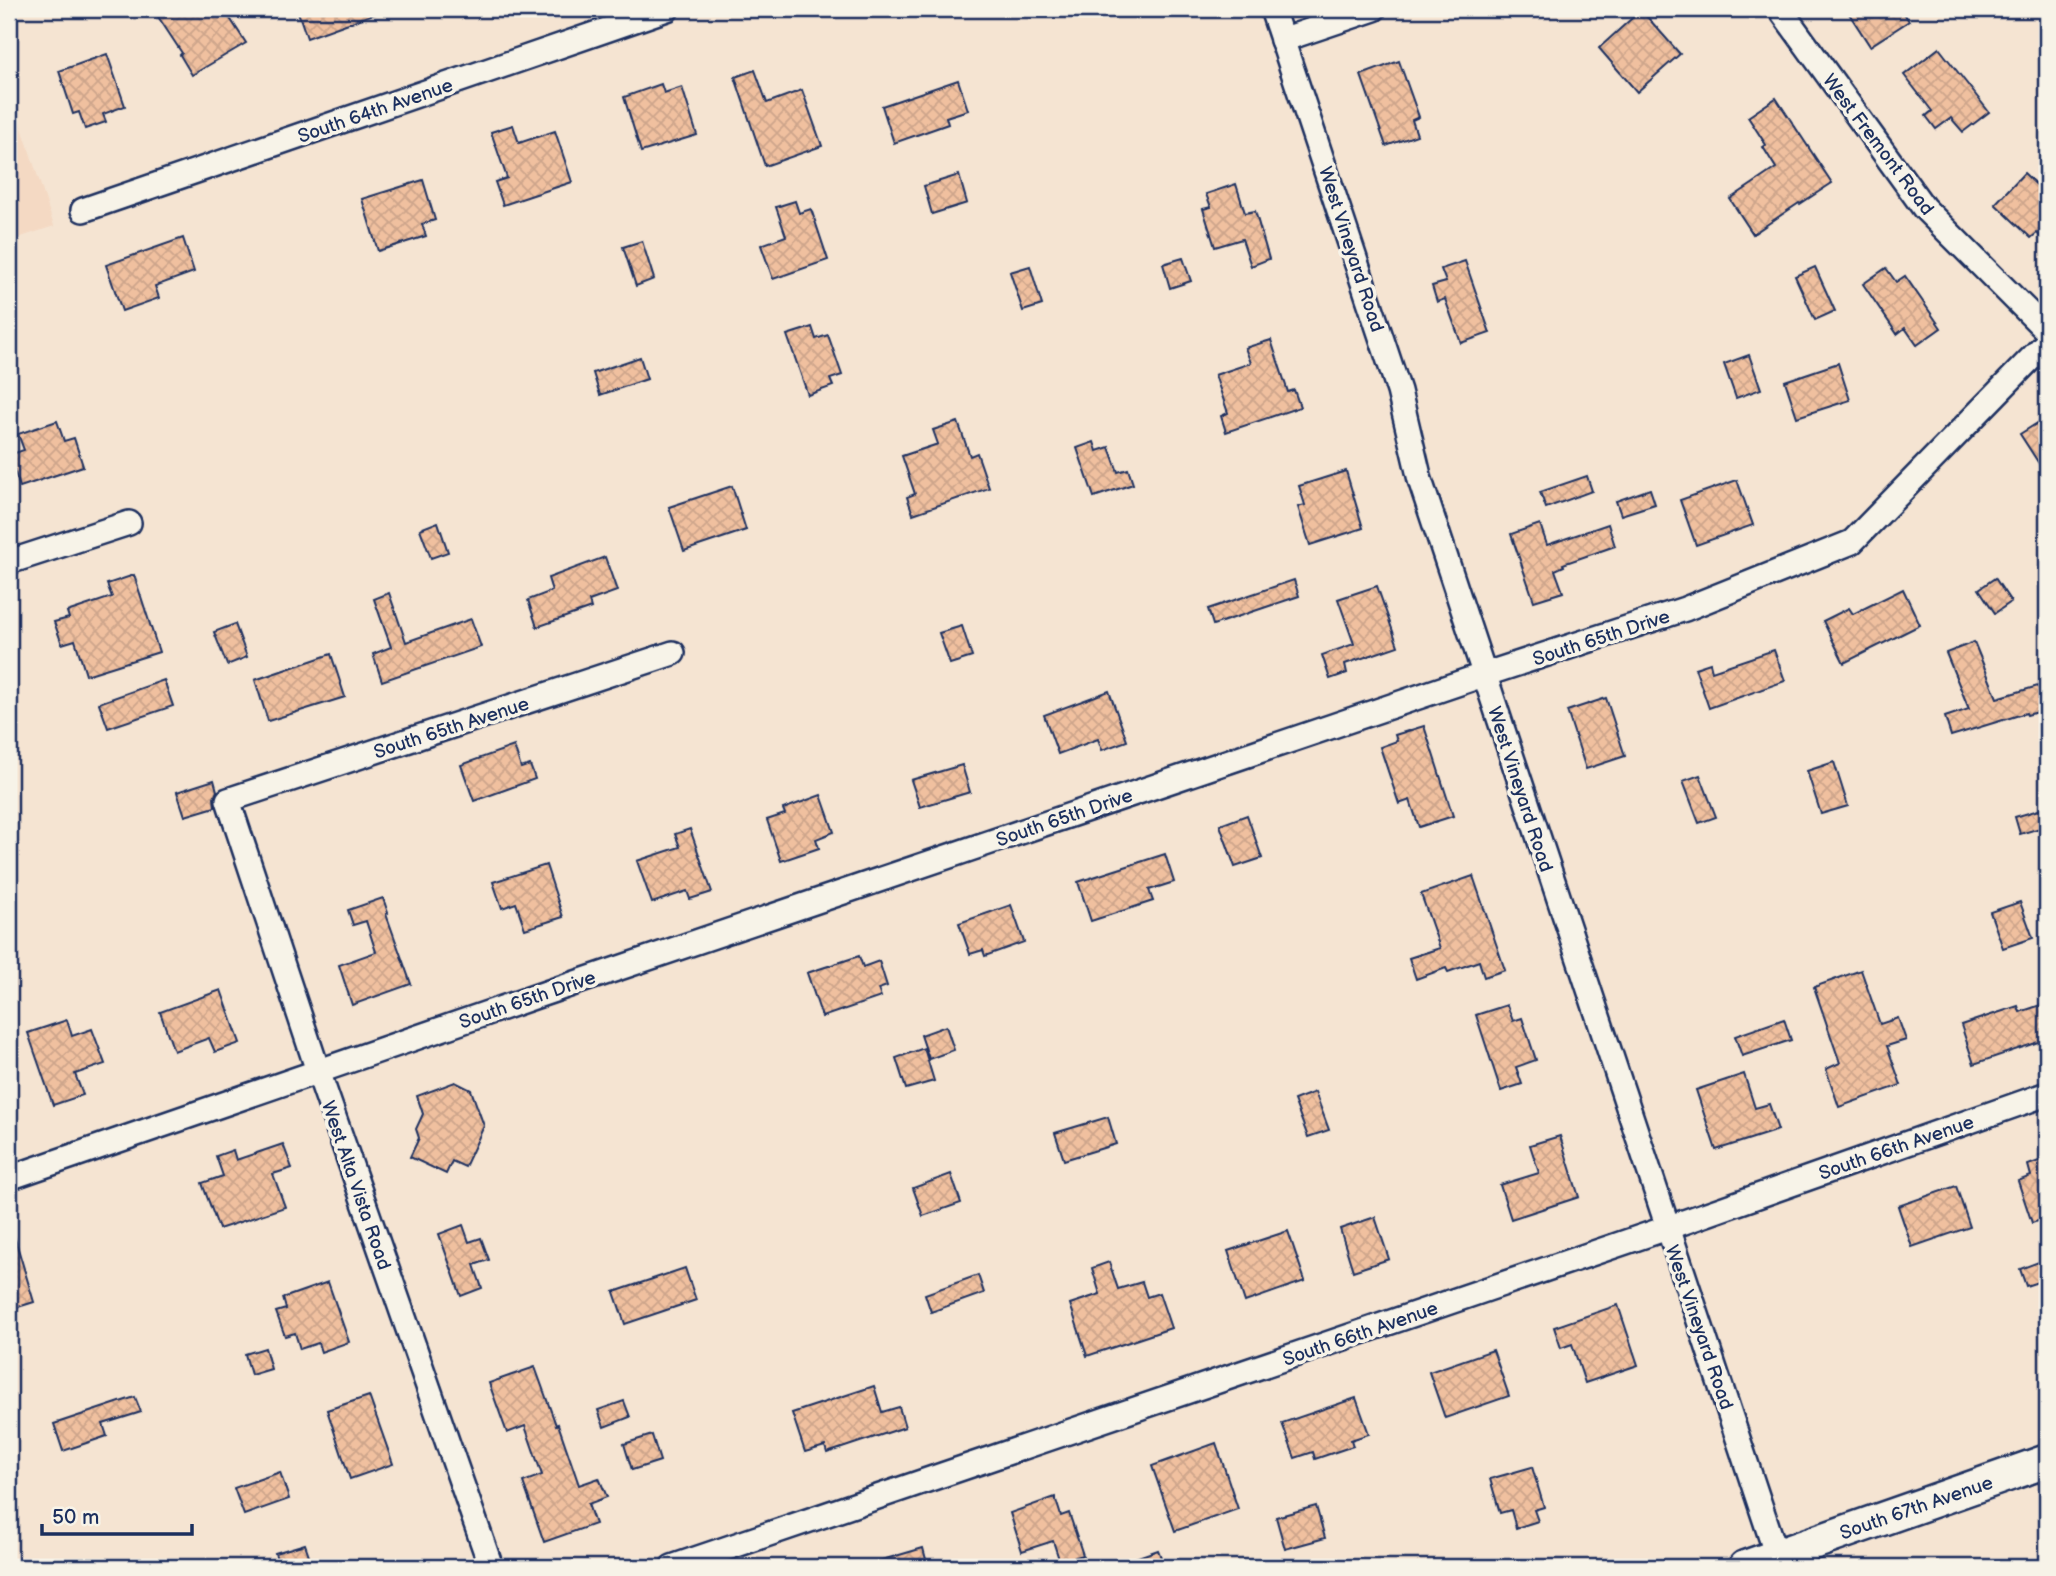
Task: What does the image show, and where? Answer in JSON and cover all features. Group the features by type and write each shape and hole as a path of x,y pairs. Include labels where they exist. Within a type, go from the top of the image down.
{"main road":[{"name":"South 67th Avenue","path":"1745,1567 1778,1562 2047,1461"}],"street":[{"name":"South 64th Avenue","path":"83,210 667,9"},
{"name":"West Vineyard Road","path":"1272,9 1399,391 1420,480 1483,675 1778,1562"},
{"path":"1282,40 1374,9"},
{"name":"West Fremont Road","path":"1780,9 1924,208 2047,331"},
{"name":"South 65th Drive","path":"9,1178 1483,675 1685,609 1852,542 2047,342"},
{"path":"9,562 129,523"},
{"name":"South 65th Avenue","path":"229,800 673,653"},
{"name":"West Alta Vista Road","path":"229,800 318,1071 491,1567"},
{"name":"South 66th Avenue","path":"672,1567 1667,1228 2047,1094"}],"shaded area":[{"path":"9,88 54,226 9,241"}],"building":[{"path":"153,9 224,9 246,43 192,75 180,55 182,53"},
{"path":"297,9 382,9 382,11 307,38"},
{"path":"1846,9 1901,9 1909,21 1870,46"},
{"path":"1641,10 1680,54 1637,92 1599,48"},
{"path":"1939,48 1989,112 1963,132 1951,118 1936,129 1926,116 1932,111 1904,75"},
{"path":"107,54 125,106 103,114 106,122 85,129 79,112 73,114 59,71"},
{"path":"1399,61 1419,117 1412,120 1417,135 1386,146 1361,75"},
{"path":"755,70 767,103 802,90 822,146 765,166 735,77"},
{"path":"958,80 968,110 946,117 948,124 894,143 882,106"},
{"path":"661,84 664,93 682,87 697,135 641,152 624,97"},
{"path":"1776,98 1832,183 1753,234 1730,199 1776,168 1763,147 1766,145 1748,117"},
{"path":"513,125 519,143 555,131 572,182 503,205 495,182 507,178 491,132"},
{"path":"2024,173 2047,195 2047,243 2037,233 2031,238 1995,204"},
{"path":"959,175 967,203 932,214 924,186"},
{"path":"423,180 435,220 422,224 426,236 378,251 362,199"},
{"path":"1236,184 1245,213 1255,211 1269,259 1251,266 1242,239 1215,247 1203,209 1211,207 1206,194"},
{"path":"795,201 799,213 811,209 828,260 773,279 761,245 786,236 776,207"},
{"path":"183,238 194,272 155,286 159,298 122,311 106,265"},
{"path":"642,241 654,279 636,286 623,247"},
{"path":"1183,258 1191,281 1170,288 1163,264"},
{"path":"1465,261 1490,333 1461,343 1445,299 1437,302 1432,286 1446,282 1441,269"},
{"path":"1030,266 1042,305 1023,311 1010,272"},
{"path":"1815,267 1835,311 1815,320 1795,276"},
{"path":"1886,268 1896,282 1905,276 1941,328 1917,345 1905,328 1897,334 1863,284"},
{"path":"812,327 816,339 828,335 842,375 830,379 833,386 808,395 787,335"},
{"path":"1271,340 1288,392 1294,390 1300,407 1226,432 1221,416 1228,413 1215,375 1251,363 1245,348"},
{"path":"1749,355 1761,389 1736,398 1724,364"},
{"path":"640,357 647,379 600,395 593,373"},
{"path":"1838,363 1850,400 1797,417 1785,381"},
{"path":"2047,417 2047,476 2020,434"},
{"path":"57,421 64,441 74,438 83,466 20,487 9,455 24,450 18,434"},
{"path":"958,422 970,456 977,453 989,488 913,514 907,497 915,494 902,456 938,444 933,430"},
{"path":"1094,442 1097,451 1109,447 1118,472 1128,469 1133,484 1094,497 1077,448"},
{"path":"1346,471 1363,528 1310,545 1298,507 1305,505 1299,486"},
{"path":"1587,476 1592,491 1546,508 1540,492"},
{"path":"1737,480 1753,525 1696,545 1680,500"},
{"path":"732,486 746,530 684,551 669,507"},
{"path":"1650,489 1655,504 1621,515 1616,501"},
{"path":"438,522 448,552 431,558 420,529"},
{"path":"1540,524 1547,545 1608,524 1615,546 1563,564 1564,566 1555,570 1563,592 1534,601 1511,534"},
{"path":"605,557 617,591 589,601 591,608 537,627 528,600 552,591 548,578"},
{"path":"134,575 159,652 86,675 75,640 62,644 54,622 69,618 67,612 112,597 107,584"},
{"path":"1995,578 2011,602 1995,613 1979,589"},
{"path":"1294,580 1299,596 1213,625 1208,609"},
{"path":"1377,586 1398,646 1345,664 1347,673 1330,679 1322,655 1354,644 1338,599"},
{"path":"1903,589 1920,625 1844,663 1823,621 1849,608 1853,614"},
{"path":"389,593 406,642 471,619 481,647 382,681 373,654 391,647 374,599"},
{"path":"235,624 247,657 227,665 214,632"},
{"path":"962,626 972,657 950,664 939,633"},
{"path":"1974,642 1997,698 2038,686 2045,710 2027,715 2026,713 1951,736 1945,717 1969,709 1946,653"},
{"path":"1774,650 1785,681 1709,708 1695,668 1710,663 1712,671"},
{"path":"331,654 345,697 268,721 255,680"},
{"path":"164,680 173,706 108,728 99,703"},
{"path":"1109,691 1127,741 1102,750 1098,739 1058,754 1044,715"},
{"path":"1606,698 1625,756 1586,769 1567,711"},
{"path":"1424,726 1453,816 1419,827 1410,800 1399,804 1380,747 1397,741 1395,735"},
{"path":"514,746 521,768 530,765 535,779 474,801 461,765"},
{"path":"1834,762 1848,806 1821,814 1807,771"},
{"path":"962,765 970,792 920,807 911,780"},
{"path":"1700,775 1716,817 1699,823 1683,781"},
{"path":"214,780 217,791 214,798 215,807 185,816 177,792"},
{"path":"821,795 834,832 816,839 819,848 781,861 767,820 785,814 783,809"},
{"path":"2042,809 2047,826 2020,834 2015,817"},
{"path":"1247,815 1262,858 1235,867 1220,825"},
{"path":"690,829 712,892 690,899 687,891 652,903 637,861 680,847 675,834"},
{"path":"1165,854 1174,882 1149,890 1153,901 1091,921 1078,882"},
{"path":"546,865 563,917 525,929 516,903 502,908 493,882"},
{"path":"1473,876 1505,970 1484,977 1479,961 1448,972 1446,968 1416,979 1409,958 1440,948 1421,894"},
{"path":"383,898 388,913 386,914 411,984 352,1005 339,965 376,952 366,921 353,925 348,910"},
{"path":"2020,902 2033,938 2003,948 1990,912"},
{"path":"1011,905 1024,942 985,956 983,950 970,954 959,923"},
{"path":"859,956 863,967 879,961 887,986 878,989 881,997 822,1017 807,973"},
{"path":"1861,970 1880,1024 1898,1018 1906,1040 1887,1046 1901,1085 1839,1107 1826,1069 1840,1063 1814,987"},
{"path":"221,990 240,1043 215,1052 209,1038 174,1051 160,1012"},
{"path":"2047,1003 2047,1039 1974,1064 1961,1025 2018,1006 2020,1012"},
{"path":"1507,1005 1513,1021 1522,1018 1536,1060 1516,1067 1522,1084 1501,1091 1476,1015"},
{"path":"1784,1019 1791,1040 1742,1056 1735,1036"},
{"path":"67,1020 72,1036 92,1029 105,1064 75,1074 83,1095 53,1105 28,1033"},
{"path":"946,1026 954,1050 929,1059 921,1035"},
{"path":"924,1048 934,1081 906,1089 896,1058"},
{"path":"1744,1074 1755,1108 1769,1104 1778,1130 1716,1150 1696,1090"},
{"path":"455,1082 471,1090 484,1126 465,1167 452,1161 446,1174 410,1157 419,1138 416,1129 423,1114 417,1096"},
{"path":"1315,1092 1329,1130 1308,1137 1294,1100"},
{"path":"1108,1117 1116,1144 1064,1160 1055,1133"},
{"path":"1560,1136 1579,1197 1511,1219 1500,1185 1539,1173 1530,1145"},
{"path":"283,1144 292,1168 273,1174 285,1207 219,1229 202,1183 223,1176 216,1156 233,1150 236,1160"},
{"path":"2047,1158 2047,1218 2032,1223 2018,1181 2031,1176 2028,1165"},
{"path":"951,1174 961,1203 923,1216 913,1188"},
{"path":"1956,1186 1970,1227 1912,1247 1898,1206"},
{"path":"1375,1217 1389,1259 1353,1271 1340,1229"},
{"path":"463,1225 469,1242 481,1238 489,1260 474,1265 482,1288 461,1296 439,1234"},
{"path":"1288,1231 1305,1281 1245,1302 1228,1251"},
{"path":"13,1232 34,1302 9,1310 9,1233"},
{"path":"2044,1260 2047,1279 2026,1286 2020,1269"},
{"path":"1109,1262 1118,1289 1142,1282 1147,1297 1159,1293 1171,1328 1087,1356 1070,1304 1100,1294 1092,1268"},
{"path":"685,1268 696,1300 625,1324 614,1292"},
{"path":"978,1275 984,1293 931,1312 925,1294"},
{"path":"328,1282 349,1342 321,1352 318,1343 300,1349 295,1333 285,1336 276,1312 286,1309 283,1298"},
{"path":"1618,1305 1638,1365 1585,1383 1572,1344 1561,1348 1554,1327"},
{"path":"265,1348 271,1369 251,1375 245,1354"},
{"path":"1493,1350 1509,1396 1445,1418 1429,1372"},
{"path":"535,1367 579,1485 599,1478 607,1497 588,1504 595,1524 544,1542 523,1482 542,1475 525,1426 507,1433 489,1383"},
{"path":"874,1386 882,1412 899,1407 905,1427 827,1453 825,1446 805,1452 792,1413"},
{"path":"369,1396 393,1464 350,1479 327,1410"},
{"path":"135,1397 141,1412 103,1424 107,1436 63,1451 54,1424"},
{"path":"1356,1398 1369,1434 1351,1440 1353,1446 1315,1459 1313,1452 1295,1458 1282,1423"},
{"path":"624,1401 630,1417 604,1427 598,1410"},
{"path":"652,1435 660,1461 632,1470 624,1444"},
{"path":"1216,1443 1238,1509 1175,1531 1152,1466"},
{"path":"1532,1467 1544,1507 1534,1510 1538,1521 1516,1528 1511,1510 1500,1513 1490,1479"},
{"path":"280,1472 289,1499 244,1515 234,1488"},
{"path":"1055,1497 1061,1516 1069,1513 1083,1555 1060,1562 1053,1541 1022,1551 1010,1513"},
{"path":"1316,1506 1325,1538 1285,1549 1276,1517"},
{"path":"305,1544 313,1567 279,1567 275,1553"},
{"path":"923,1548 928,1567 873,1567 872,1563"},
{"path":"1158,1550 1165,1567 1115,1565"}]}
